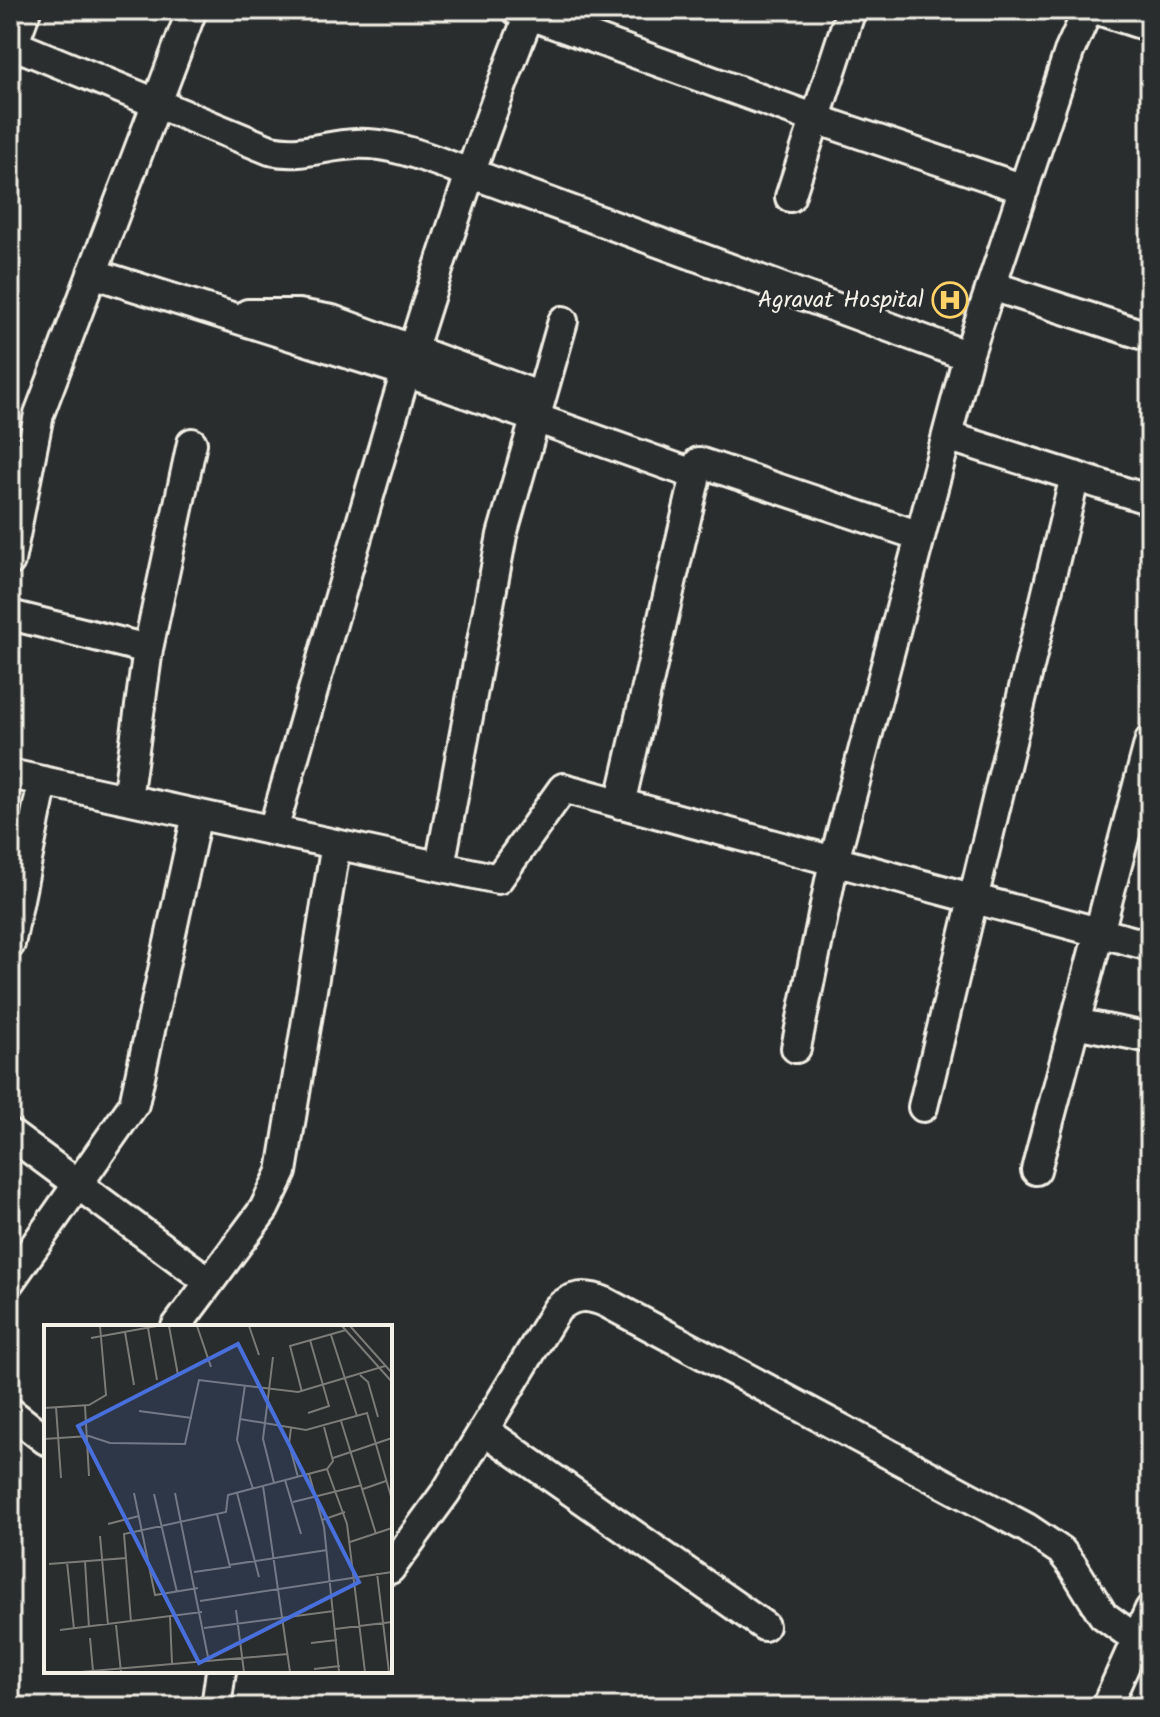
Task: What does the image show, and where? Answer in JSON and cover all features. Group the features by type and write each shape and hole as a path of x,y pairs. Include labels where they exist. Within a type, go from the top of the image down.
{"street":[{"path":"26,10 11,47 270,150 316,152 353,144 375,144 470,173 968,356"},
{"path":"10,561 20,462 192,10"},
{"path":"790,197 851,10"},
{"path":"796,1048 834,861 968,356 1069,52 1088,10"},
{"path":"1098,10 1150,27"},
{"path":"273,830 409,362 525,12 816,119 1024,189"},
{"path":"93,271 217,310 246,315 299,314 332,320 409,362 538,406 696,475"},
{"path":"992,286 1150,337"},
{"path":"440,866 502,535 563,321"},
{"path":"947,436 1150,500"},
{"path":"127,799 148,649 192,443"},
{"path":"620,804 699,462 920,536"},
{"path":"923,1107 1075,476"},
{"path":"10,615 148,649"},
{"path":"1036,1170 1150,740"},
{"path":"10,774 498,879 563,788 1150,946"},
{"path":"10,944 43,781"},
{"path":"10,1281 134,1104 197,814"},
{"path":"177,1325 264,1209 282,1172 336,844"},
{"path":"1075,1023 1150,1038"},
{"path":"10,1134 208,1281"},
{"path":"392,1566 446,1492 557,1309 574,1297 595,1298 1027,1528 1061,1551 1103,1615 1144,1638"},
{"path":"10,1412 44,1438"},
{"path":"484,1430 764,1626"},
{"path":"1106,1707 1144,1638 1150,1609"},
{"path":"216,1707 221,1673"}],"place":[{"name":"Agravat Hospital","path":"950,300"}]}
